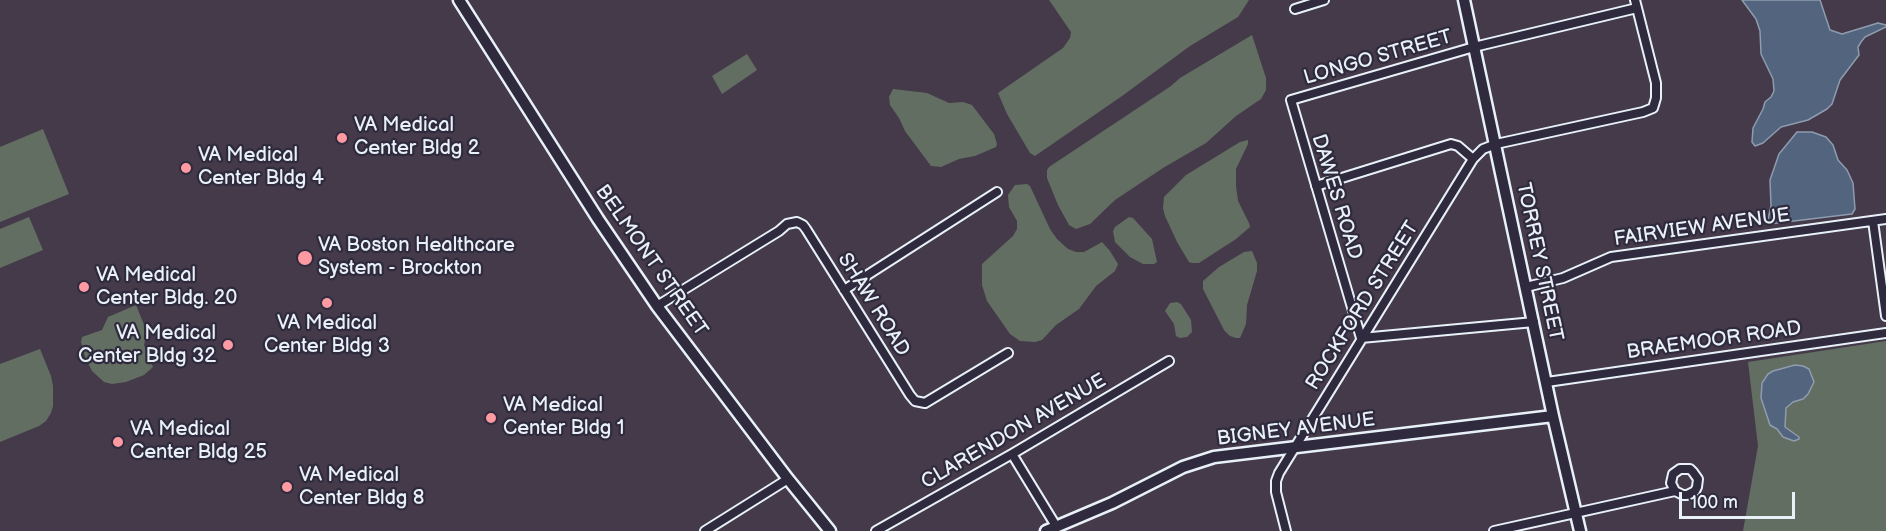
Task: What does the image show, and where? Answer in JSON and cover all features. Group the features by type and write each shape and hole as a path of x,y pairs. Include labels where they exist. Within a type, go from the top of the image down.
{"main road":[{"name":"BELMONT STREET","path":"459,0 598,219 657,306 830,531"},
{"name":"TORREY STREET","path":"1464,0 1553,416 1580,531"},
{"name":"BIGNEY AVENUE","path":"1051,528 1112,503 1197,462 1240,453 1553,416"}],"street":[{"path":"1295,9 1324,0"},
{"path":"1496,144 1653,108 1656,83 1636,4"},
{"name":"LONGO STREET","path":"1291,100 1474,47 1636,4"},
{"name":"DAWES ROAD","path":"1291,100 1361,338"},
{"path":"1316,186 1451,144 1458,146 1473,159"},
{"name":"ROCKFORD STREET","path":"1287,531 1277,497 1276,481 1283,465 1296,448 1361,338 1473,159 1483,149 1496,144"},
{"path":"844,290 997,192"},
{"name":"FAIRVIEW AVENUE","path":"1526,287 1563,278 1611,257 1886,219"},
{"path":"1873,221 1886,316"},
{"name":"SHAW ROAD","path":"657,306 787,224 800,222 910,395 920,403 932,399 1008,353"},
{"path":"1361,338 1534,322"},
{"name":"BRAEMOOR ROAD","path":"1547,382 1886,333"},
{"name":"CLARENDON AVENUE","path":"876,531 1169,361"},
{"path":"1012,454 1051,528"},
{"path":"705,531 788,479"},
{"path":"1494,531 1675,491"}],"green space":[{"path":"1049,0 1249,0 1238,17 1190,46 1035,156 1030,153 1007,114 998,93 1063,48 1070,38 1071,32"},
{"path":"1252,35 1266,78 1266,90 1261,99 1236,116 1206,143 1115,200 1090,224 1076,229 1069,225 1047,178 1049,167 1180,78"},
{"path":"747,54 757,70 722,94 712,76"},
{"path":"893,89 927,93 949,103 963,102 972,105 994,134 996,147 941,167 931,166 905,131 890,105 889,97"},
{"path":"43,129 69,194 0,222 0,147"},
{"path":"1248,140 1236,169 1236,186 1238,201 1250,227 1199,263 1189,262 1165,216 1164,197 1186,175 1240,142"},
{"path":"1027,184 1050,229 1068,249 1084,252 1102,242 1118,264 1115,271 1096,286 1079,309 1056,325 1042,340 1035,342 1020,341 1010,334 987,301 982,285 982,264 1013,236 1017,229 1017,221 1009,207 1008,195 1015,185"},
{"path":"29,217 43,250 0,268 0,229"},
{"path":"1129,217 1133,218 1152,239 1157,262 1154,264 1143,264 1130,257 1115,242 1113,231 1115,227"},
{"path":"1252,251 1257,263 1257,271 1247,305 1246,324 1240,338 1236,338 1224,330 1203,289 1203,281 1219,267 1244,252"},
{"path":"1170,303 1181,304 1191,320 1192,332 1187,337 1176,336 1174,324 1165,311"},
{"path":"136,305 147,332 144,345 153,367 144,375 126,382 112,384 104,382 92,371 85,357 82,337 102,330 108,317"},
{"path":"1886,341 1886,531 1743,531 1758,446 1748,362"},
{"path":"40,349 53,386 51,413 39,426 0,442 0,364"}],"water":[{"path":"1742,0 1820,0 1830,30 1842,34 1878,23 1886,25 1865,37 1861,42 1858,47 1859,55 1840,80 1832,104 1827,109 1808,120 1781,127 1763,143 1755,146 1752,142 1753,128 1765,102 1774,91 1773,79 1761,54 1760,31 1756,19"},
{"path":"1797,132 1812,132 1826,137 1833,145 1838,160 1847,170 1853,183 1855,209 1852,214 1769,224 1770,180 1779,154"},
{"path":"1795,365 1809,369 1814,382 1803,399 1793,402 1786,408 1785,427 1799,437 1794,441 1783,437 1777,429 1770,425 1761,398 1762,383 1768,374"}],"place":[{"name":"VA Medical Center Bldg 2","path":"342,138"},
{"name":"VA Medical Center Bldg 4","path":"186,168"},
{"name":"VA Boston Healthcare System - Brockton","path":"305,258"},
{"name":"VA Medical Center Bldg. 20","path":"84,287"},
{"name":"VA Medical Center Bldg 3","path":"327,303"},
{"name":"VA Medical Center Bldg 32","path":"228,345"},
{"name":"VA Medical Center Bldg 1","path":"491,418"},
{"name":"VA Medical Center Bldg 25","path":"118,442"},
{"name":"VA Medical Center Bldg 8","path":"287,487"}]}
